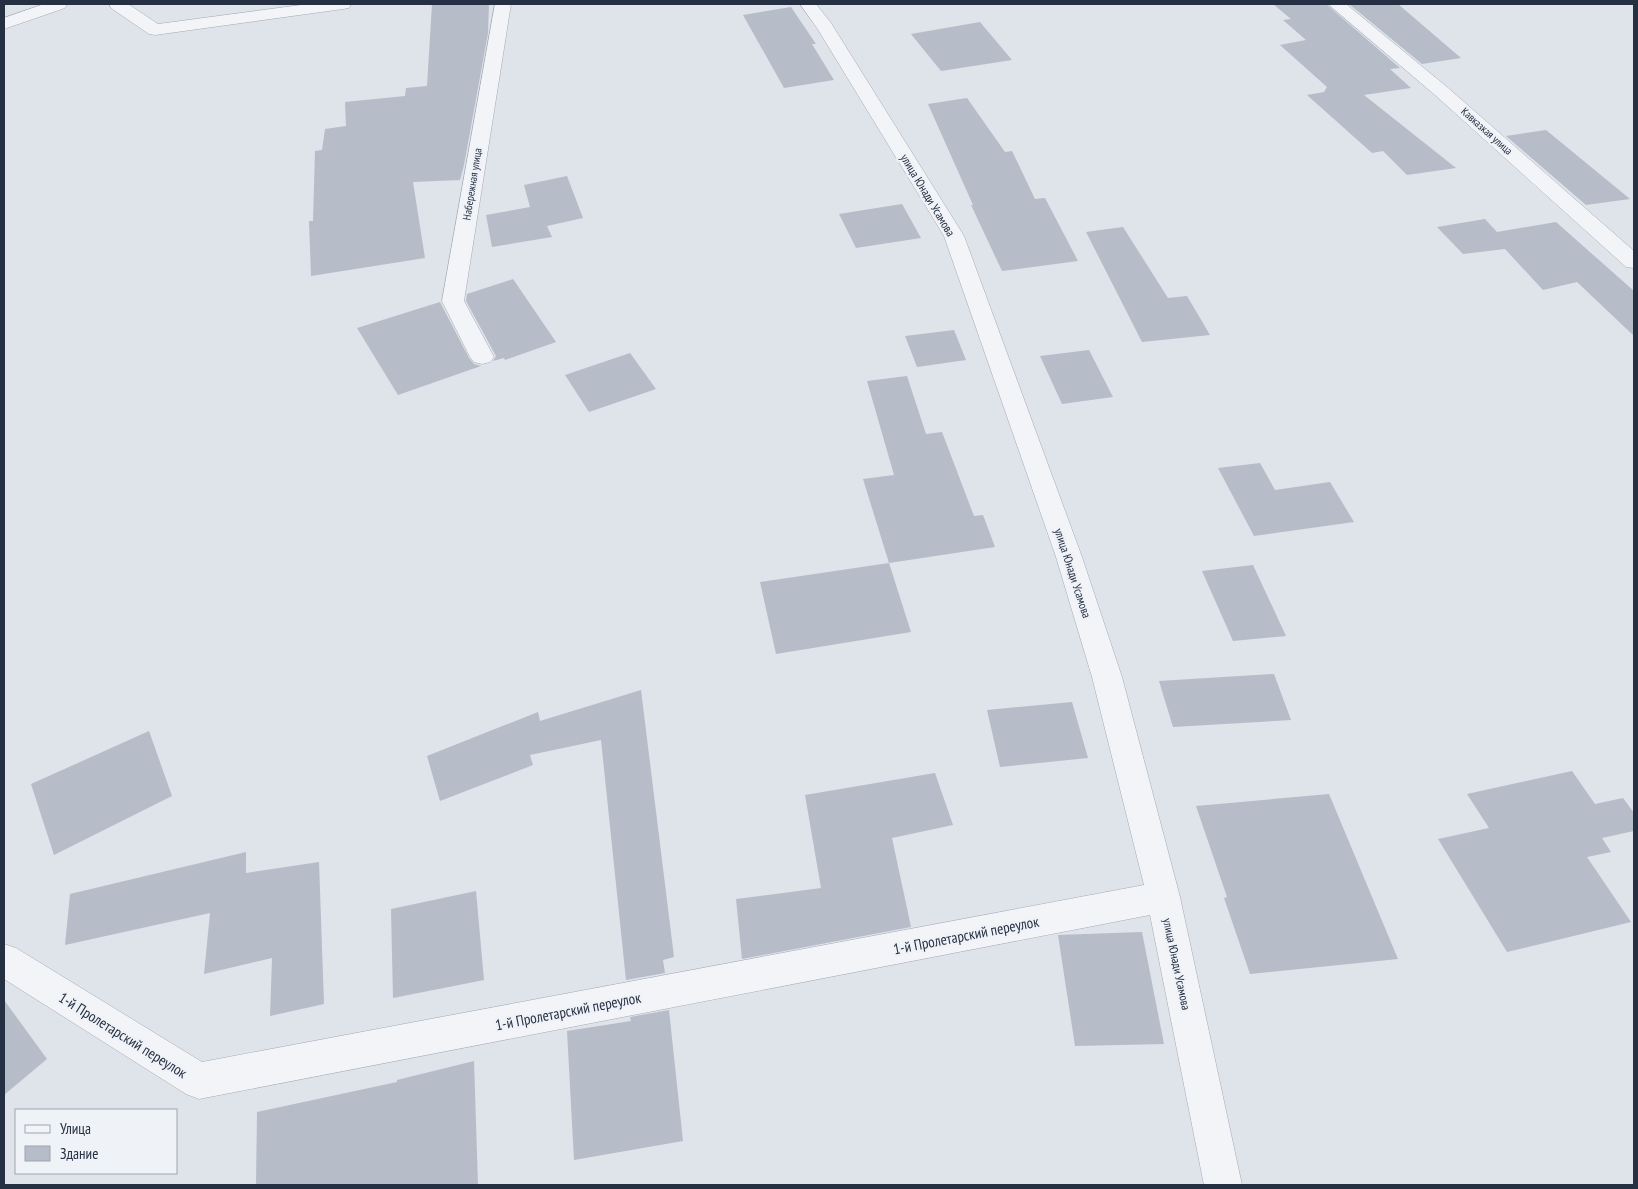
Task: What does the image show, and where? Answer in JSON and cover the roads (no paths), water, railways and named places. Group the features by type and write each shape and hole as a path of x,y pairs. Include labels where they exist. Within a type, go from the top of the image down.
{"street":[{"path":"4,24 59,4"},
{"path":"117,4 155,30 343,4"},
{"name":"Набережная улица","path":"482,357 453,302 503,4"},
{"name":"улица Юнади Усамова","path":"808,4 825,27 954,236 1072,566 1107,677 1163,897 1223,1185"},
{"name":"Кавказкая улица","path":"1336,4 1449,98 1634,262"},
{"name":"1-й Пролетарский переулок","path":"4,960 198,1082 1163,897"}]}
